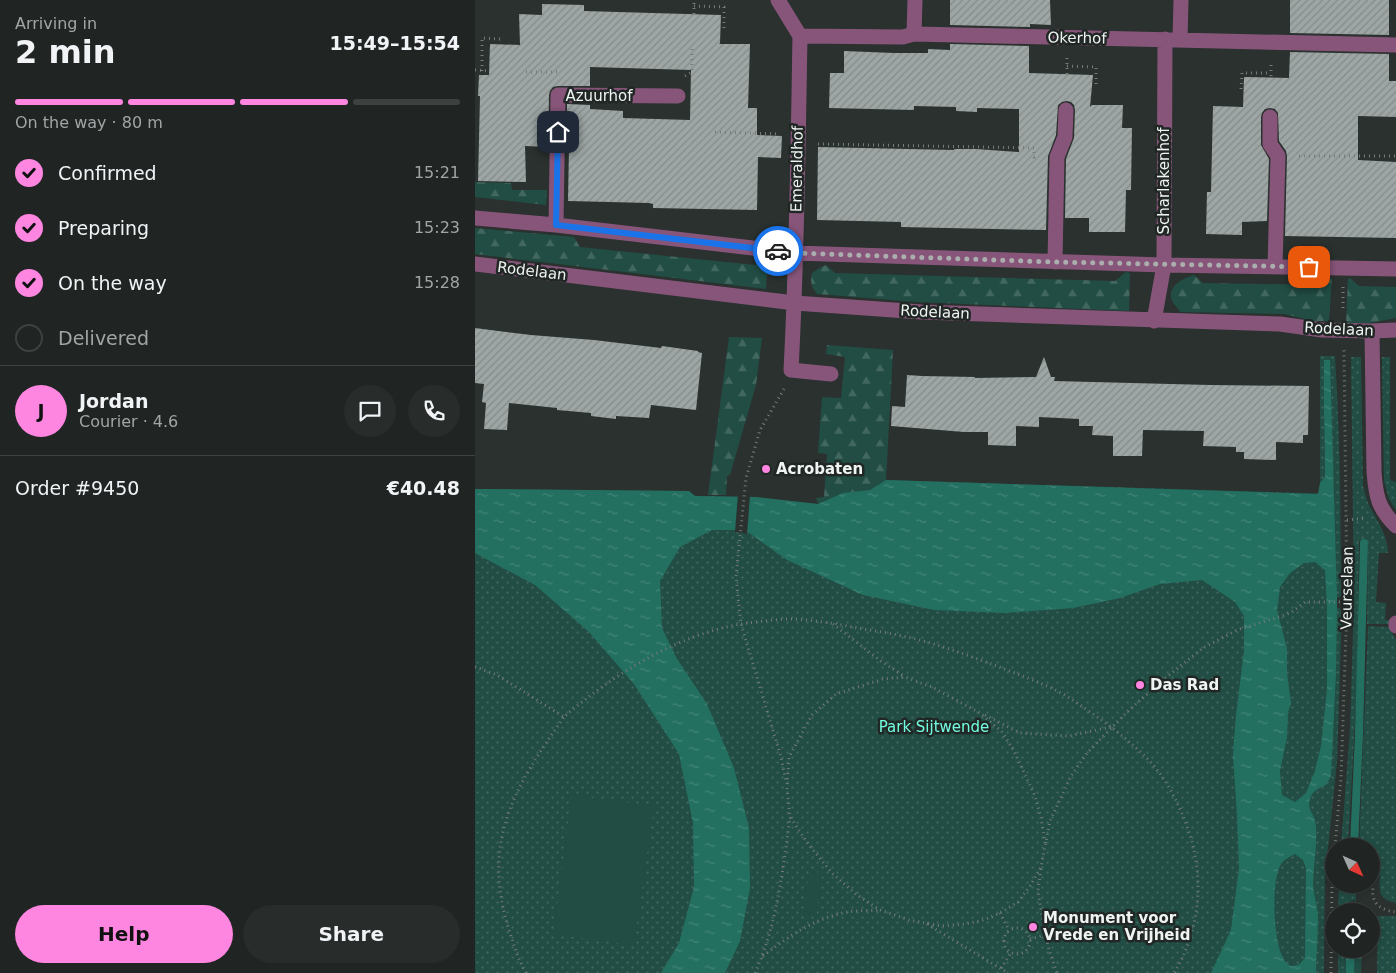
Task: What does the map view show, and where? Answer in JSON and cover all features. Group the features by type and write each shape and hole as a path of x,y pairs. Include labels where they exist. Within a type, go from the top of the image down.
{"street":[{"path":"778,0 800,36"},
{"path":"915,0 915,34"},
{"name":"Scharlakenhof","path":"1154,321 1164,265 1172,39 1181,0"},
{"name":"Okerhof","path":"800,36 903,37 915,34 1396,45"},
{"name":"Emeraldhof","path":"791,370 795,303 800,36"},
{"name":"Azuurhof","path":"556,225 558,95 678,96"},
{"path":"1055,262 1057,157 1065,137 1066,110"},
{"path":"1270,117 1270,144 1278,156 1275,267"},
{"path":"475,218 556,225 795,253 1164,265 1396,269"},
{"name":"Rodelaan","path":"475,264 795,303 921,312 1280,324 1322,330 1396,330"},
{"path":"1372,331 1376,495 1385,515 1396,526"},
{"path":"791,370 831,374"}],"path":[{"path":"693,14 694,0"},
{"path":"694,6 724,7 724,28"},
{"path":"481,70 482,38 501,39"},
{"path":"678,96 685,75 692,72 692,49"},
{"path":"1067,66 1096,68 1096,87"},
{"path":"475,70 489,71"},
{"path":"1241,89 1242,73 1271,73"},
{"path":"715,132 798,139 1034,148 1034,157 1057,157"},
{"path":"1278,156 1396,156"},
{"name":"Veurselaan","path":"1336,838 1341,779 1347,602 1343,267"},
{"path":"755,973 775,915 790,817 781,757 741,624 736,577 746,478 760,430 783,390 791,370"},
{"path":"1057,973 1045,935 1038,890 1041,867 1050,821 1071,776 1087,753 1111,727 1163,680 1203,648 1237,630 1292,612 1305,602 1347,602"},
{"path":"526,973 520,963 503,910 498,876 502,831 520,785 536,756 564,717 621,673 677,644 710,631 741,624 785,620 831,622 903,636 982,660 1061,694 1111,727 1139,751 1160,773 1177,802 1196,856 1199,884 1197,911 1190,941 1174,973"},
{"path":"831,622 905,677 932,687 1020,733 1067,736 1111,727"},
{"path":"475,667 497,675 564,717"},
{"path":"787,788 789,757 812,715 836,694 883,679 905,677"},
{"path":"980,713 1002,732 1014,751 1035,796 1045,843"},
{"path":"790,817 809,845 832,873 857,896 880,910 909,920 941,926 984,920 1018,902 1041,867"},
{"path":"1331,973 1333,893"},
{"path":"1373,893 1373,898 1378,906 1387,911 1396,912"},
{"path":"762,956 784,940 831,915 849,911 880,910"},
{"path":"1000,913 1009,930"},
{"path":"925,923 1008,973"},
{"path":"1017,928 1022,928 1029,934 1030,939 1028,947 1023,953 1015,954 1007,950 1003,942 1009,930 1017,928"},
{"path":"1030,939 1045,935"},
{"path":"1001,968 1011,953"}],"green space":[{"path":"475,182 511,183 512,190 547,190 546,205 475,197"},
{"path":"475,228 574,237 580,247 755,265 763,259 768,260 766,289 475,254"},
{"path":"826,265 835,273 1115,281 1126,272 1130,273 1129,311 917,302 817,294 811,284 812,273"},
{"path":"1194,275 1203,283 1323,285 1332,278 1329,321 1314,321 1284,314 1180,312 1172,301 1171,291 1173,287 1185,278"},
{"path":"1350,278 1359,286 1396,287 1396,318 1370,323 1346,323 1348,279"},
{"path":"729,337 762,338 756,385 730,475 727,476 726,495 708,495"},
{"path":"827,345 893,350 886,480 870,490 841,494 818,504 816,498 824,497 827,454 818,453 822,397 841,398 845,357 826,354"},
{"name":"Park Sijtwende","path":"1320,356 1335,356 1341,536 1341,596 1337,598 1337,607 1342,610 1337,762 1329,838 1325,838 1324,973 475,973 475,489 689,491 695,496 755,497 818,504 843,493 870,490 886,480 1334,494 1324,360 1325,477 1320,483"},
{"path":"1351,357 1361,357 1363,486 1368,503 1388,546 1388,553 1379,553 1376,602 1386,603 1385,620 1390,620 1390,624 1367,624 1368,544 1363,539 1359,542 1357,687 1348,838 1342,838 1350,729 1354,602"},
{"path":"1382,357 1390,357 1390,480 1396,482 1396,510 1389,499 1384,481"},
{"path":"1368,626 1389,627 1396,640 1396,903 1383,897 1380,890 1380,838 1359,838"},
{"path":"572,795 654,806 634,945 553,934"},
{"path":"809,871 822,873 816,916 803,914"},
{"path":"1339,893 1356,893 1356,902 1354,900 1347,903 1338,903"},
{"path":"1380,916 1396,916 1396,973 1377,973 1377,958 1380,958"},
{"path":"1338,958 1346,958 1346,973 1338,973"},
{"path":"1355,958 1362,958 1361,973 1354,973"}],"water":[{"path":"1324,360 1330,360 1337,598 1331,776 1326,785 1312,794 1309,803 1316,828 1313,885 1318,919 1316,973 1211,973 1231,930 1239,868 1233,754 1244,651 1244,616 1235,602 1202,580 1160,584 1120,598 1073,608 1004,613 934,610 863,595 787,560 745,530 712,530 680,547 660,581 662,628 677,659 707,704 734,768 749,828 750,888 740,941 725,973 661,973 679,943 694,887 693,823 679,754 634,684 589,632 535,585 475,553 475,489 689,491 695,496 755,497 818,504 843,493 870,490 886,480 1318,494 1320,483 1325,477","holes":["1315,562 1325,570 1327,690 1321,746 1315,771 1306,793 1295,802 1282,795 1280,771 1287,737 1288,712 1291,703 1287,673 1287,648 1277,611 1280,587 1290,573 1304,563","1295,854 1303,860 1306,868 1305,957 1296,966 1291,966 1285,961 1278,942 1274,900 1277,874 1280,866 1284,860"]},
{"path":"1346,958 1355,958 1354,973 1346,973"}],"pier":[{"path":"738,494 750,495 747,535 735,532"}],"building":[{"path":"950,0 1050,0 1051,25 1030,24 1030,27 950,25"},
{"path":"1290,0 1389,0 1389,35 1290,33"},
{"path":"542,4 584,5 584,11 721,15 719,44 750,44 748,108 757,108 757,135 782,136 781,158 758,157 757,210 653,208 653,204 649,203 568,201 569,147 567,147 567,104 590,105 590,109 623,111 623,118 690,120 691,70 590,67 590,86 558,86 553,87 550,91 548,147 525,146 526,182 478,181 479,75 489,75 490,44 520,45 519,14 542,15"},
{"path":"950,44 1029,46 1029,73 1093,75 1090,107 1092,105 1123,105 1122,128 1132,128 1131,190 1126,190 1125,232 1089,232 1089,218 1065,218 1066,159 1074,138 1075,110 1074,105 1067,101 1058,105 1056,135 1048,156 1046,230 901,227 901,222 817,220 818,147 976,149 1019,152 1019,109 977,108 977,112 956,111 956,107 914,106 914,110 829,108 830,73 844,73 844,51 928,53 928,49 950,50"},
{"path":"1290,52 1389,54 1389,81 1396,81 1396,117 1358,116 1358,160 1396,162 1396,238 1285,236 1287,156 1279,141 1278,113 1275,109 1270,108 1265,109 1261,117 1261,145 1269,159 1267,221 1242,222 1242,235 1206,234 1207,192 1211,192 1213,106 1243,107 1244,77 1289,78"},
{"path":"475,328 698,351 702,353 696,410 651,405 649,418 616,416 616,419 591,416 591,413 509,403 507,430 484,429 486,403 482,402 484,384 475,383"},
{"path":"1044,357 1051,377 1055,377 1054,381 1309,386 1308,435 1303,435 1303,443 1276,442 1276,460 1244,459 1244,452 1236,452 1236,447 1203,446 1204,431 1143,430 1142,456 1113,456 1113,436 1092,435 1093,426 1079,426 1079,419 1039,417 1039,427 1016,426 1016,446 988,445 988,432 891,426 892,406 905,407 907,375 975,378 1036,377"}],"waterway":[{"path":"1354,838 1364,543"}],"way so far":[{"path":"778,251 1055,262 1309,267"}],"place":[{"name":"Acrobaten","path":"766,469"},
{"name":"Das Rad","path":"1140,685"},
{"name":"Monument voor Vrede en Vrijheid","path":"1033,927"}],"route":[{"path":"558,132 556,225 778,251"}]}
